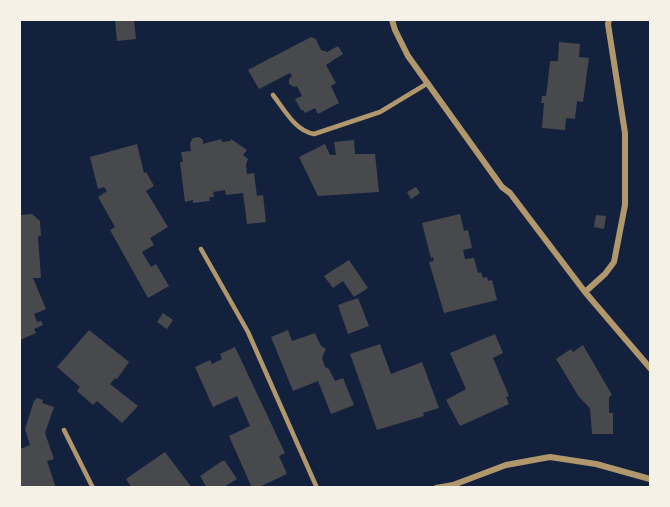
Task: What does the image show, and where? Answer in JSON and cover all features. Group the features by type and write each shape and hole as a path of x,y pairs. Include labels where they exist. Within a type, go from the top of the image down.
{"street":[{"path":"392,20 408,56 502,187 510,193 585,292 651,368"},
{"path":"585,292 605,274 614,262 625,206 625,133 609,20"},
{"path":"436,488 506,465 550,457 596,464 651,479"}],"lane":[{"path":"273,95 291,119 306,133 314,134 380,112 428,83"},
{"path":"201,249 248,332 316,488"},
{"path":"64,430 93,488"}],"building":[{"path":"115,20 134,20 136,39 117,41"},
{"path":"311,37 316,39 321,50 327,52 338,46 343,54 326,65 336,83 331,86 339,103 318,114 315,108 305,113 301,110 295,99 302,96 297,86 289,84 292,76 290,73 259,89 248,70"},
{"path":"559,42 580,44 579,57 589,58 583,102 577,101 575,119 566,118 565,130 542,128 544,103 541,103 542,96 546,96 550,61 558,61"},
{"path":"199,137 203,140 203,144 231,139 247,150 243,155 248,159 247,174 254,173 257,196 263,195 266,222 247,224 243,193 226,195 225,190 213,192 214,197 209,197 210,201 185,202 181,152 191,151 190,143 193,138"},
{"path":"354,140 355,154 375,154 379,192 318,196 299,157 325,144 330,155 336,155 334,142"},
{"path":"137,144 144,173 146,172 154,186 146,191 168,227 150,238 154,245 142,252 151,267 156,264 169,286 148,298 110,230 115,227 98,197 107,191 104,187 98,189 90,157"},
{"path":"416,187 420,193 411,199 407,192"},
{"path":"32,214 40,221 41,236 38,236 41,278 33,278 46,309 34,314 37,322 41,321 43,325 34,329 36,333 20,340 20,217"},
{"path":"460,214 464,231 468,230 472,248 463,250 465,259 474,258 478,273 481,272 483,278 487,277 488,281 492,280 497,300 444,313 429,262 434,261 433,257 431,258 422,223"},
{"path":"596,215 606,216 604,229 594,227"},
{"path":"349,260 368,288 354,297 343,281 333,288 324,276"},
{"path":"358,298 369,326 348,334 338,305"},
{"path":"163,313 173,320 167,329 157,322"},
{"path":"89,330 129,362 117,379 115,378 110,384 138,406 122,423 97,401 93,405 77,391 80,387 57,367"},
{"path":"288,330 292,341 315,333 321,346 326,349 322,358 325,367 329,369 335,381 343,378 354,405 331,414 318,381 293,391 271,337"},
{"path":"495,334 503,353 493,358 509,396 506,397 509,404 460,426 446,400 466,389 450,353"},
{"path":"380,344 391,374 422,362 439,408 423,413 424,416 377,430 350,354"},
{"path":"583,345 612,395 609,397 609,413 613,413 613,434 592,434 590,408 579,397 556,359 571,349 573,352"},
{"path":"235,347 285,453 279,456 287,474 257,488 252,488 229,436 250,426 237,396 213,407 195,367 210,360 212,364 222,359 220,354"},
{"path":"37,398 43,400 42,403 54,407 45,433 54,459 47,461 56,488 20,488 20,449 30,445 25,429"},
{"path":"165,452 192,488 132,488 126,479"},
{"path":"225,461 237,479 222,488 207,488 200,476"}]}
